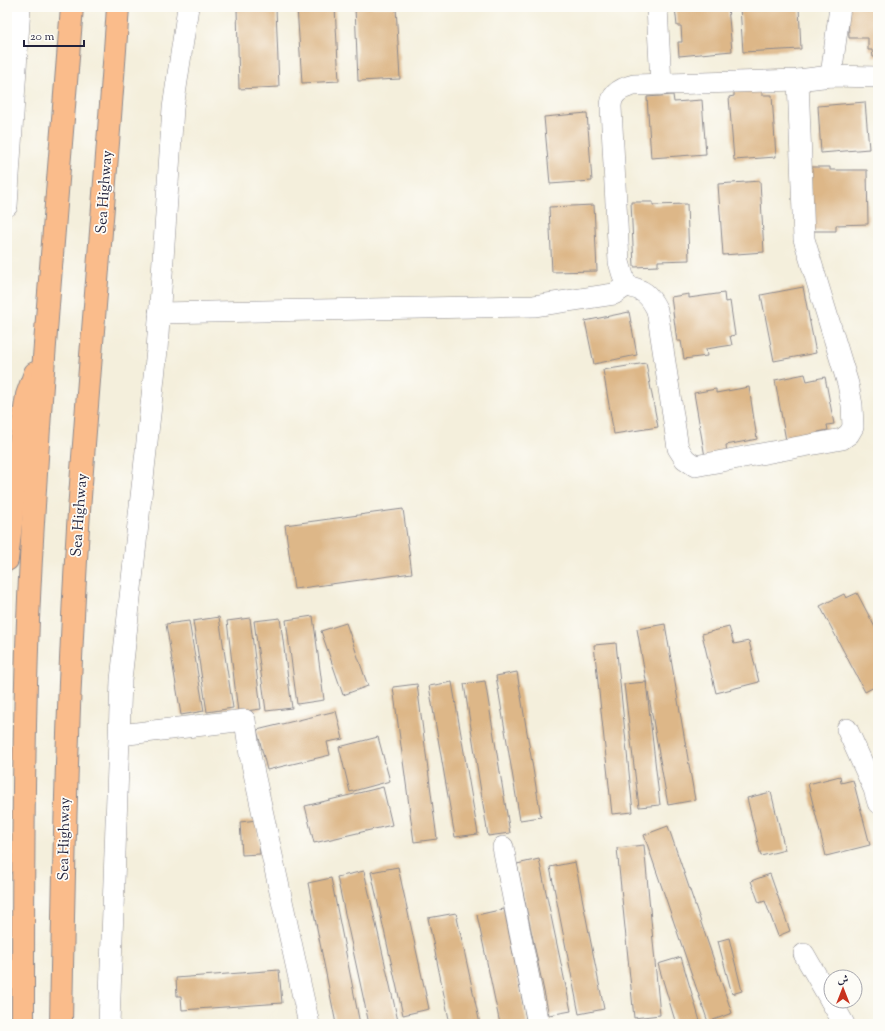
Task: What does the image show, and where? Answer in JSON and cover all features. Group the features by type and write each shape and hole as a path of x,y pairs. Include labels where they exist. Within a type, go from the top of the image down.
{"highway":[{"path":"23,1024 24,750 28,617 44,356 72,7"},
{"name":"Sea Highway","path":"61,1024 67,751 80,506 118,7"},
{"path":"7,560 19,450 27,395 33,378 44,356"},
{"path":"62,984 67,1024"}],"street":[{"path":"7,204 20,7"},
{"path":"109,1024 121,680 159,313 173,108 188,7"},
{"path":"657,7 661,84"},
{"path":"831,76 840,7"},
{"path":"626,286 619,262 611,98 624,88 634,85 798,80 831,76 878,77"},
{"path":"159,313 534,306 614,294 626,286 641,290 651,297 657,310 678,448 685,459 695,466 842,439 849,434 853,427 853,415 848,384 804,240 798,80"},
{"path":"120,735 245,720 250,755 309,1024"},
{"path":"847,729 874,789 878,803"},
{"path":"503,847 538,1024"},
{"path":"804,954 823,987"},
{"path":"836,1009 844,1024"}],"building":[{"path":"297,7 335,7 339,81 302,83"},
{"path":"355,7 396,7 400,79 358,81"},
{"path":"675,7 728,7 732,51 679,56 678,42 682,42 681,26 677,26"},
{"path":"740,7 799,7 801,49 743,52"},
{"path":"848,7 878,7 878,57 873,57 872,50 868,50 868,38 849,38"},
{"path":"276,8 279,87 239,89 237,9"},
{"path":"762,89 762,95 772,95 776,157 734,160 729,97 734,96 734,91"},
{"path":"673,95 674,102 702,100 706,154 651,158 647,97"},
{"path":"865,102 869,149 821,153 818,106"},
{"path":"587,113 592,181 550,184 544,117"},
{"path":"810,167 830,167 830,170 867,170 868,224 836,225 836,231 811,231"},
{"path":"760,181 764,252 723,255 718,184"},
{"path":"631,202 653,202 653,205 687,204 689,260 658,261 658,266 634,267"},
{"path":"594,205 597,271 552,272 549,207"},
{"path":"803,287 816,353 774,361 761,295"},
{"path":"724,293 725,302 730,301 735,335 730,336 732,345 706,349 707,356 684,359 681,341 677,341 671,297 689,294 689,298"},
{"path":"629,312 637,355 594,364 585,321"},
{"path":"646,363 658,427 614,434 603,370"},
{"path":"805,374 807,381 825,377 834,424 827,425 828,430 818,432 819,440 787,446 775,380"},
{"path":"749,387 757,439 726,445 727,453 705,457 694,393 716,389 716,393"},
{"path":"403,509 412,573 294,589 285,525"},
{"path":"857,593 878,633 878,685 865,692 820,606 844,594 846,598"},
{"path":"313,616 324,700 297,704 286,620"},
{"path":"219,617 233,708 207,712 193,621"},
{"path":"250,618 261,709 238,712 227,621"},
{"path":"280,618 292,708 266,711 254,621"},
{"path":"189,621 204,711 181,715 166,624"},
{"path":"346,623 368,686 343,695 321,631"},
{"path":"665,624 695,800 668,805 637,629"},
{"path":"729,627 734,644 749,641 759,682 716,693 702,634"},
{"path":"616,643 633,812 612,814 594,645"},
{"path":"517,672 541,817 520,820 496,676"},
{"path":"485,681 510,833 488,836 464,684"},
{"path":"452,682 478,834 455,837 429,686"},
{"path":"646,682 660,805 639,807 624,684"},
{"path":"417,684 437,839 414,842 393,687"},
{"path":"336,711 343,739 327,742 330,755 267,770 257,730"},
{"path":"378,737 390,781 350,792 339,747"},
{"path":"840,776 841,783 853,780 870,845 826,856 808,784"},
{"path":"383,787 392,825 314,843 305,806"},
{"path":"771,792 785,850 761,856 747,798"},
{"path":"257,820 260,854 242,855 240,822"},
{"path":"668,826 732,1013 708,1022 644,835"},
{"path":"644,845 660,1015 634,1018 617,848"},
{"path":"539,859 571,1011 549,1015 517,864"},
{"path":"575,862 604,1009 579,1014 550,867"},
{"path":"398,867 429,1009 403,1015 371,872"},
{"path":"364,871 398,1021 383,1024 369,1024 337,877"},
{"path":"770,874 790,931 778,936 765,901 759,903 751,881"},
{"path":"331,878 360,1024 336,1024 308,883"},
{"path":"504,909 527,1024 500,1024 477,915"},
{"path":"456,913 480,1024 450,1024 428,918"},
{"path":"729,938 742,991 732,994 718,941"},
{"path":"681,957 700,1021 689,1024 676,1024 658,964"},
{"path":"279,970 282,1003 182,1010 181,996 177,996 176,978"}]}
